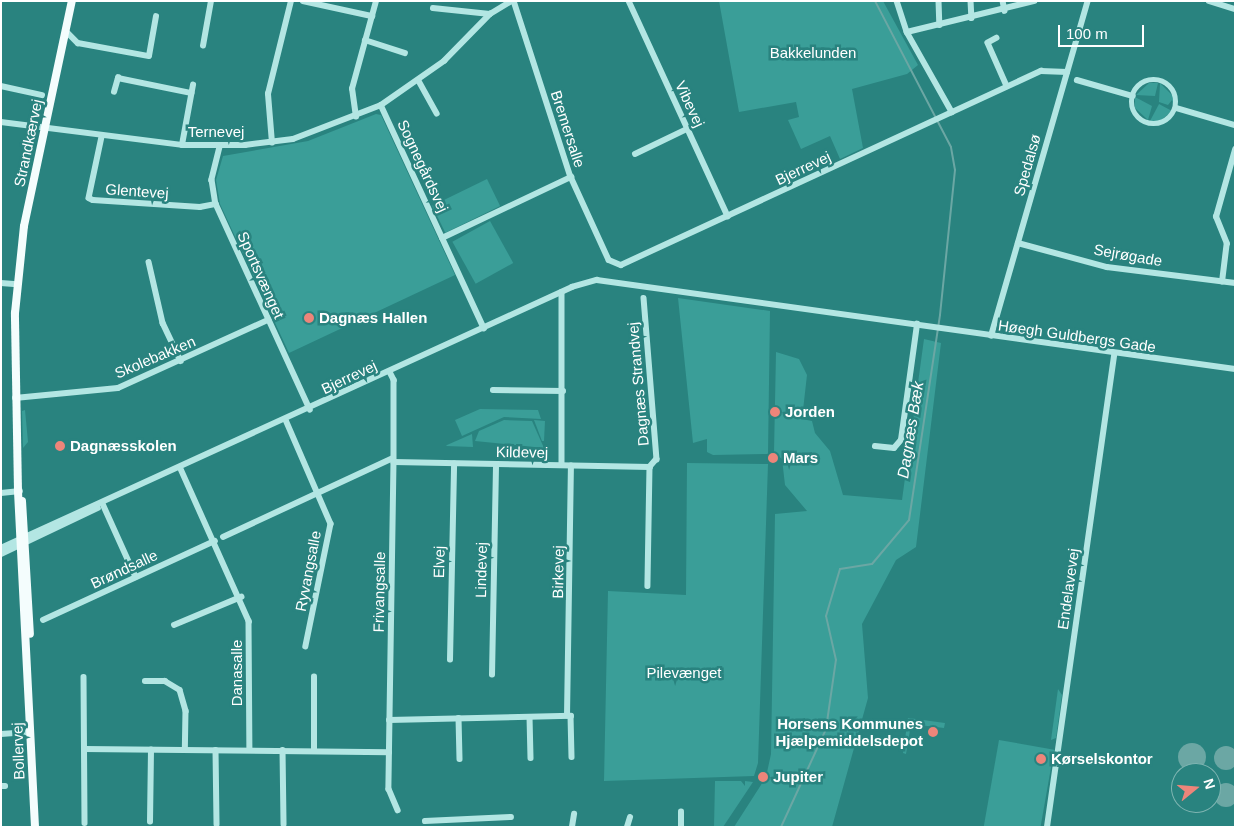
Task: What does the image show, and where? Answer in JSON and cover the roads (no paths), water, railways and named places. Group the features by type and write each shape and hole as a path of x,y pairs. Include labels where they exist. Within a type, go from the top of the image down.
{"main road":[{"name":"Strandkærvej","path":"24,541 19,491 15,398 17,284 44,131 72,1"},
{"name":"Bollervej","path":"24,541 35,827"}],"street":[{"path":"202,46 211,1"},
{"path":"272,143 268,94 291,1"},
{"path":"304,1 372,16"},
{"path":"356,116 352,89 376,1"},
{"name":"Ternevej","path":"1,122 44,131 182,145 220,147 272,143 356,116 381,105 419,81 468,40 490,14 513,1"},
{"name":"Bremersalle","path":"513,1 571,177 609,260"},
{"name":"Vibevej","path":"629,1 728,216"},
{"path":"897,1 906,32 950,113"},
{"path":"939,1 940,25"},
{"path":"971,1 972,18"},
{"path":"1003,1 1005,11"},
{"path":"906,32 1005,11 1034,1"},
{"name":"Spedalsø","path":"990,336 1088,1"},
{"path":"1208,1 1235,9"},
{"path":"433,8 490,14"},
{"path":"66,30 78,43 149,56 156,17"},
{"path":"997,38 988,43 1007,86"},
{"path":"365,40 406,53"},
{"name":"Bjerrevej","path":"609,260 628,264 1007,86 1046,69 1067,72"},
{"path":"114,92 118,78 191,93"},
{"path":"1077,80 1133,96"},
{"path":"1160,80 1174,91 1176,108 1165,121 1148,123 1135,113 1133,96 1144,82 1160,80"},
{"path":"419,81 437,113"},
{"path":"182,145 193,84"},
{"path":"1,86 42,96"},
{"name":"Sognegårdsvej","path":"381,105 484,328"},
{"path":"1176,108 1235,125"},
{"path":"635,154 688,129"},
{"name":"Glentevej","path":"102,137 89,198 200,207 216,204"},
{"name":"Sportsvænget","path":"220,147 212,180 216,204 310,409"},
{"path":"1222,282 1227,244 1216,217 1235,150"},
{"path":"442,238 571,177"},
{"name":"Sejrøgade","path":"1018,242 1107,267 1235,283"},
{"path":"149,262 163,323 181,361"},
{"name":"Bjerrevej","path":"1,554 24,541 562,292 606,280"},
{"name":"Høegh Guldbergs Gade","path":"606,280 917,324 1114,355 1235,369"},
{"path":"1,283 17,284"},
{"path":"562,292 562,466"},
{"name":"Dagnæs Strandvej","path":"644,298 657,459 650,468 648,586"},
{"name":"Skolebakken","path":"15,398 118,388 268,320"},
{"path":"875,446 894,448 900,440 917,324"},
{"name":"Endelavevej","path":"1047,827 1114,355"},
{"name":"Frivangsalle","path":"390,372 394,380 394,460 389,789 398,810"},
{"path":"493,390 563,391"},
{"name":"Ryvangsalle","path":"286,420 320,492 331,524 306,646"},
{"path":"223,537 394,460"},
{"name":"Kildevej","path":"394,460 454,464 650,468"},
{"name":"Elvej","path":"450,660 454,464"},
{"name":"Lindevej","path":"492,676 496,464"},
{"name":"Birkevej","path":"571,466 567,716 571,716 572,757"},
{"name":"Danasalle","path":"180,469 241,597 249,621 250,750"},
{"path":"1,493 19,491"},
{"path":"104,504 136,577"},
{"name":"Bjerrevej","path":"1,548 24,541"},
{"name":"Brøndsalle","path":"43,620 215,541"},
{"path":"174,625 241,597"},
{"path":"84,677 85,823"},
{"path":"314,677 314,751"},
{"path":"144,681 164,681 180,690 186,711 185,750"},
{"path":"389,720 567,716"},
{"path":"530,717 531,758"},
{"path":"459,718 460,759"},
{"path":"1,734 31,732"},
{"path":"85,749 389,752"},
{"path":"150,750 150,822"},
{"path":"216,750 216,824"},
{"path":"283,750 284,824"},
{"path":"681,812 681,827"},
{"path":"572,827 574,814"},
{"path":"425,822 511,817"},
{"path":"627,827 630,817"},
{"path":"460,820 460,827"}],"water":[{"path":"1187,744 1197,744 1205,752 1204,763 1179,762 1179,752"},
{"path":"1221,747 1231,747 1237,753 1237,763 1231,769 1221,769 1221,763 1215,763 1215,753"},
{"path":"1221,784 1231,784 1237,790 1238,795 1235,804 1226,807 1221,806"}],"waterway":[{"name":"Dagnæs Bæk","path":"781,827 826,729 836,660 826,616 840,569 872,564 909,520 940,315 955,170 951,147 875,1"}],"place":[{"name":"Dagnæs Hallen","path":"309,318"},
{"name":"Jorden","path":"775,412"},
{"name":"Dagnæsskolen","path":"60,446"},
{"name":"Mars","path":"773,458"},
{"name":"Horsens Kommunes Hjælpemiddelsdepot","path":"933,732"},
{"name":"Kørselskontor","path":"1041,759"},
{"name":"Jupiter","path":"763,777"}],"park label":[{"name":"Bakkelunden","path":"813,53"},
{"name":"Pilevænget","path":"684,673"}]}
